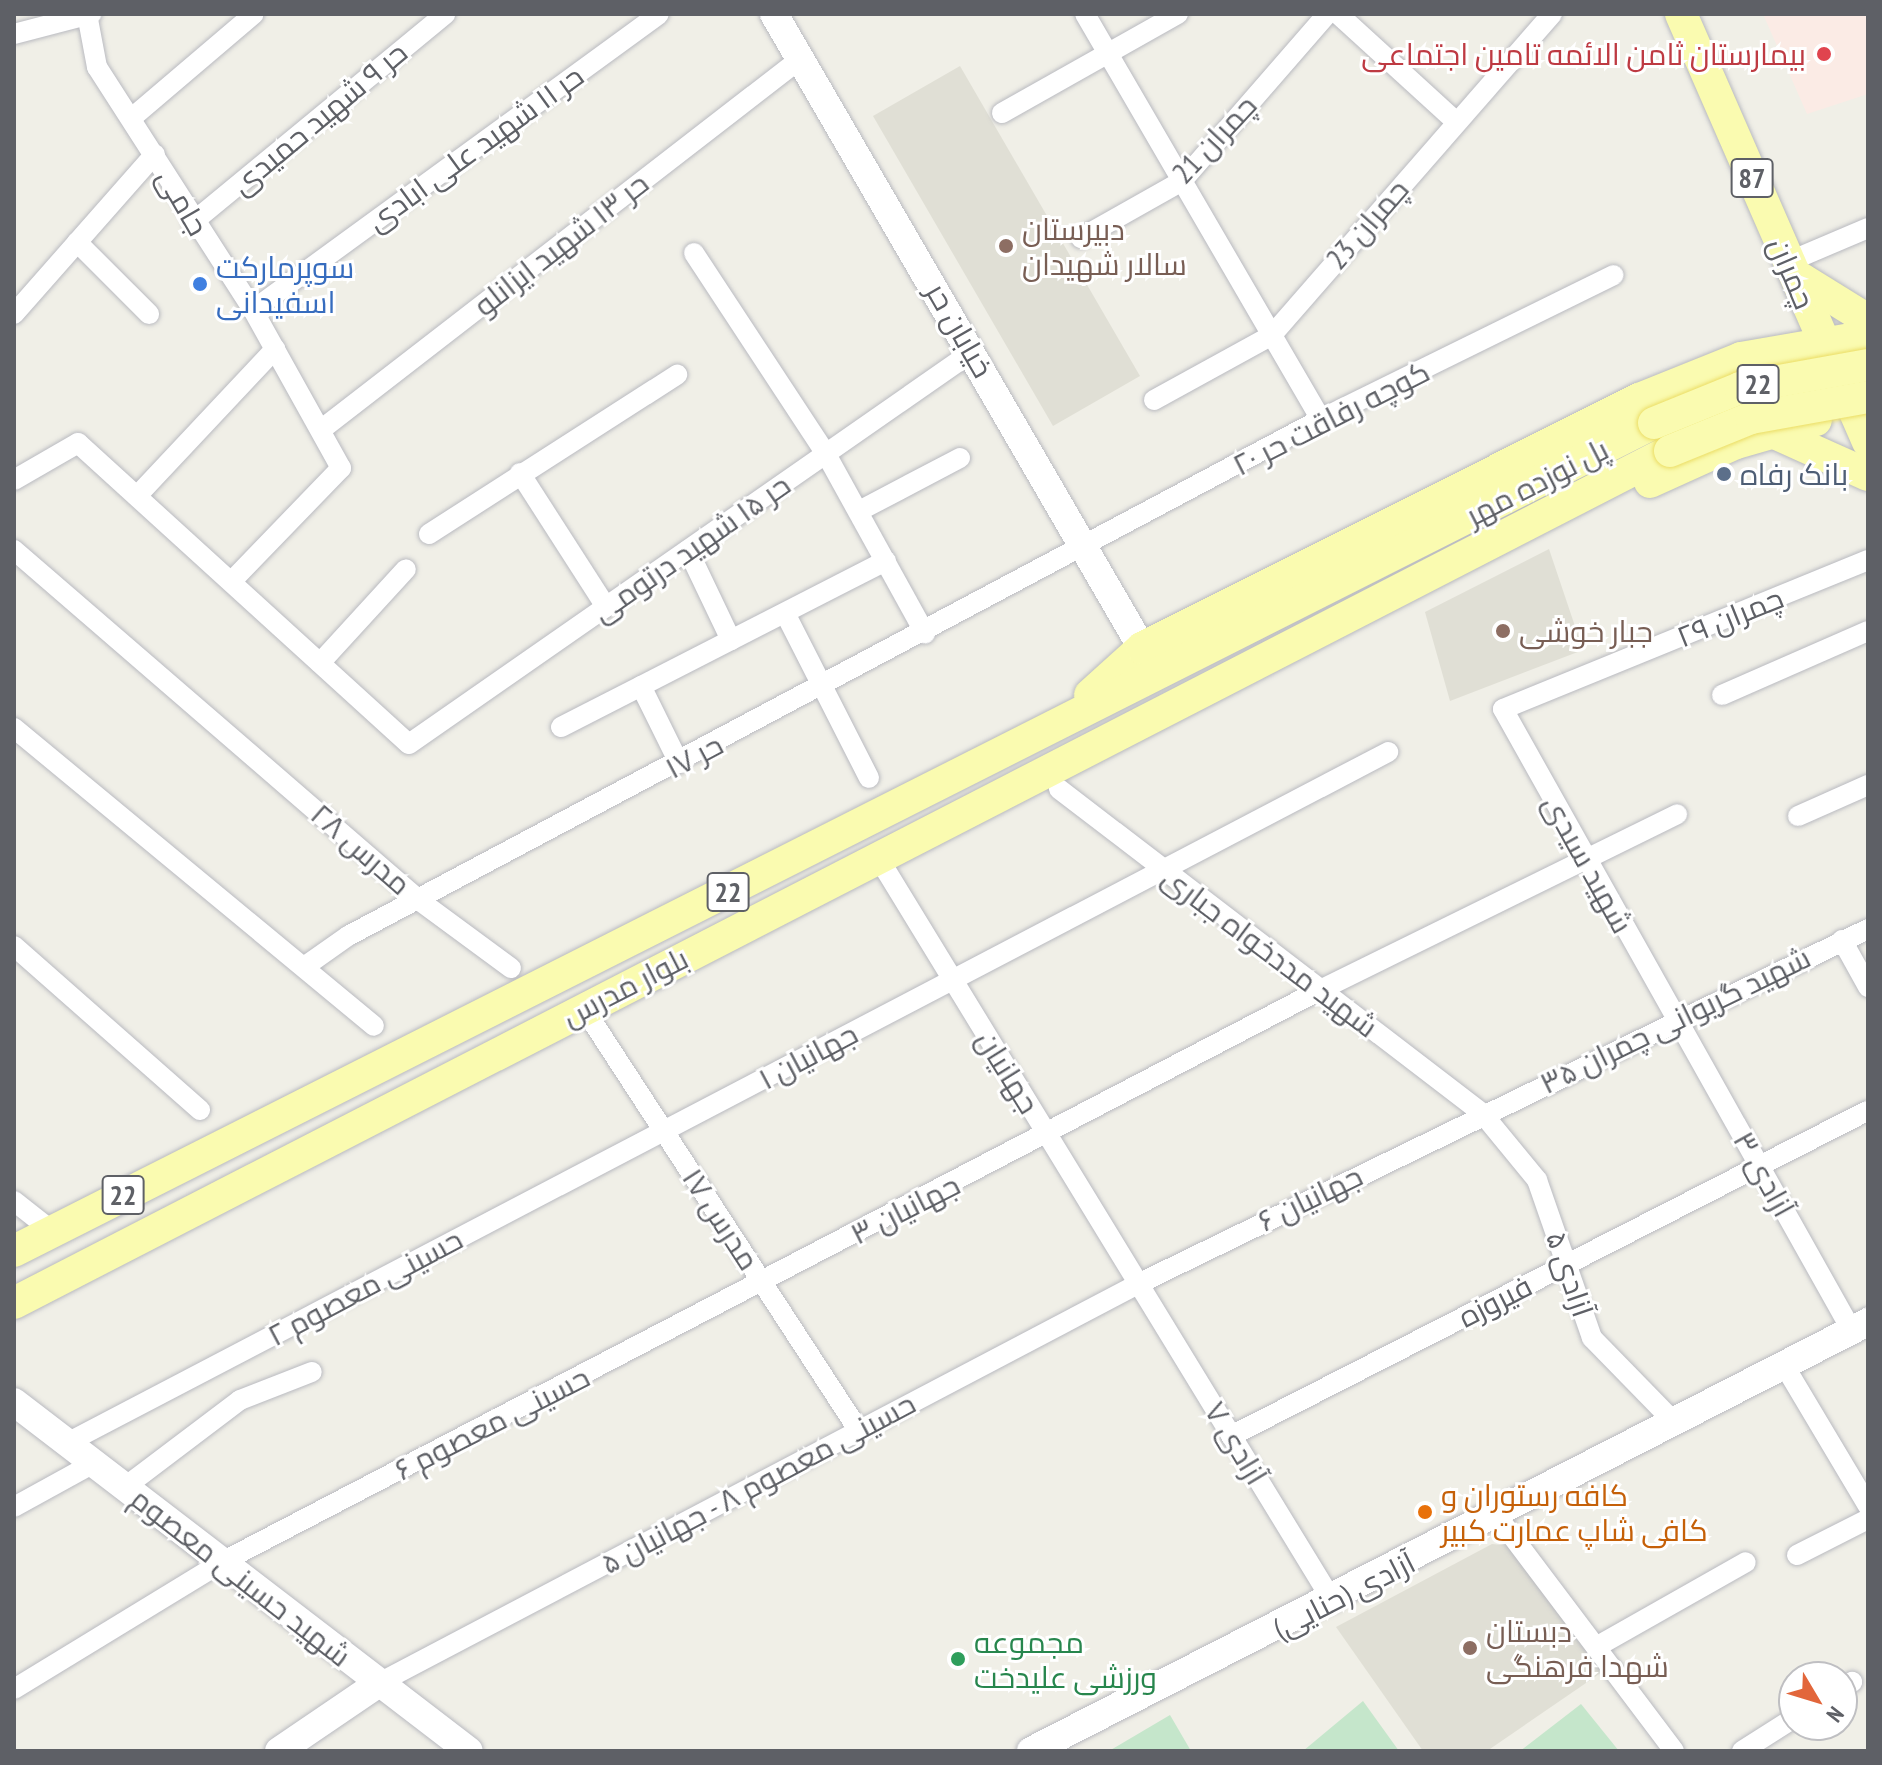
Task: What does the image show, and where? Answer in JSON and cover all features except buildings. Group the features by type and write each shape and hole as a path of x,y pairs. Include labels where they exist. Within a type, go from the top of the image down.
{"main road":[{"name":"چمران","path":"1681,14 1821,341 1865,406 1868,442"},
{"name":"خیابان حر","path":"781,16 800,59 1087,548 1142,648"},
{"path":"1790,267 1826,301 1868,320"},
{"path":"1056,726 1142,648 1701,371 1821,341 1868,336"},
{"name":"پل نوزده مهر","path":"1228,656 1654,423 1740,388 1868,365"},
{"path":"1701,371 1726,377 1743,398 1736,443"},
{"path":"1132,729 1243,687 1736,443 1865,406"},
{"name":"پل نوزده مهر","path":"1228,656 1723,427 1865,406"},
{"path":"1770,431 1868,475"},
{"name":"بلوار مدرس","path":"14,1251 1056,726 1228,656"},
{"name":"بلوار مدرس","path":"14,1303 583,1007 1132,729 1228,656"},
{"path":"14,1286 77,1268"},
{"name":"آزادی (حنایی)","path":"1031,1751 1333,1602 1860,1327"},
{"name":"شهید حسینی معصوم","path":"14,1402 466,1750"},
{"path":"279,1751 379,1683"}],"street":[{"path":"134,116 254,14"},
{"name":"حر ۹ شهید حمیدی","path":"193,222 445,14"},
{"name":"حر ۱۱ شهید علی ابادی","path":"253,310 659,14"},
{"path":"1085,14 1321,419"},
{"path":"1002,113 1178,14"},
{"name":"چمران 21","path":"1081,238 1182,181 1327,14"},
{"path":"1338,14 1455,121"},
{"name":"چمران 23","path":"1154,400 1272,335 1455,121 1552,14"},
{"path":"14,34 89,15"},
{"name":"جامی","path":"89,15 97,67 134,116 193,222 253,310 341,468 231,582"},
{"name":"حر ۱۳ شهید ایزانلو","path":"322,429 800,59"},
{"path":"14,314 155,154"},
{"path":"1790,267 1868,228"},
{"path":"77,242 149,314"},
{"path":"694,253 826,454 925,633"},
{"name":"کوچه رفاقت حر ۲۰","path":"1087,548 1321,419 1614,275"},
{"path":"137,496 275,349"},
{"name":"حر ۱۵ شهید درتومی","path":"320,663 409,744 972,352"},
{"path":"429,534 677,375"},
{"path":"14,480 78,443 320,663 406,569"},
{"path":"859,511 960,458"},
{"path":"520,473 606,607"},
{"name":"حر ۱۷","path":"304,967 420,901 1087,548"},
{"name":"مدرس ۲۸","path":"14,550 420,901 511,968"},
{"path":"688,550 731,640"},
{"name":"چمران ۲۹","path":"1503,709 1868,560"},
{"path":"561,727 886,561"},
{"path":"785,613 869,778"},
{"path":"1722,695 1868,631"},
{"path":"641,686 679,763"},
{"name":"شهید سیدی","path":"1503,709 1585,862 1676,1017"},
{"path":"14,728 374,1026"},
{"name":"جهانیان ۱","path":"664,1131 1388,752"},
{"path":"1798,816 1868,785"},
{"name":"شهید مددخواه جباری","path":"1059,789 1482,1113"},
{"name":"جهانیان ۳","path":"762,1283 1320,990 1677,814"},
{"name":"جهانیان","path":"879,859 1138,1284"},
{"name":"شهید گریوانی چمران ۳۵","path":"1482,1113 1676,1017 1868,929"},
{"path":"1842,940 1868,987"},
{"path":"14,946 200,1110"},
{"name":"مدرس ۱۷","path":"583,1007 859,1431"},
{"name":"آزادی ۳","path":"1676,1017 1760,1166 1860,1327"},
{"name":"فیروزه","path":"1231,1436 1867,1111"},
{"name":"آزادی ۵","path":"1482,1113 1537,1180 1592,1338 1675,1423"},
{"name":"جهانیان ۶","path":"1138,1284 1482,1113"},
{"name":"حسینی معصوم ۲","path":"67,1443 664,1131"},
{"path":"14,1201 52,1231"},
{"name":"حسینی معصوم ۶","path":"14,1689 222,1562 762,1283"},
{"name":"حسینی معصوم ۸ - جهانیان ۵","path":"379,1683 1138,1284"},
{"name":"آزادی ۷","path":"1138,1284 1333,1602"},
{"path":"1784,1365 1868,1506"},
{"path":"125,1487 240,1400 312,1372"},
{"path":"14,1507 94,1463"},
{"path":"1497,1516 1674,1751"},
{"path":"1797,1555 1868,1519"},
{"path":"1596,1647 1746,1562"},
{"path":"1742,1751 1778,1728"}],"shaded area":[{"name":"بیمارستان ثامن الائمه تامین اجتماعی","path":"1763,14 1868,14 1868,94 1807,114"},
{"name":"دبیرستان سالار شهیدان","path":"960,66 1140,376 1053,426 873,116"},
{"name":"جبار خوشی","path":"1549,549 1583,650 1450,701 1425,612"},
{"name":"دبستان شهدا فرهنگی","path":"1492,1544 1513,1546 1605,1670 1487,1751 1423,1751 1336,1627"}],"green space":[{"path":"1363,1701 1399,1751 1303,1751"},
{"path":"1581,1704 1619,1751 1520,1751"},
{"path":"1170,1715 1191,1751 1109,1751"}],"place":[{"name":"بیمارستان ثامن الائمه تامین اجتماعی","path":"1824,54"},
{"name":"دبیرستان سالار شهیدان","path":"1006,246"},
{"name":"سوپرمارکت اسفیدانی","path":"200,284"},
{"name":"بانک رفاه","path":"1724,474"},
{"name":"جبار خوشی","path":"1503,631"},
{"name":"کافه رستوران و کافی شاپ عمارت کبیر","path":"1425,1512"},
{"name":"دبستان شهدا فرهنگی","path":"1470,1648"},
{"name":"مجموعه ورزشی علیدخت","path":"958,1659"}]}
